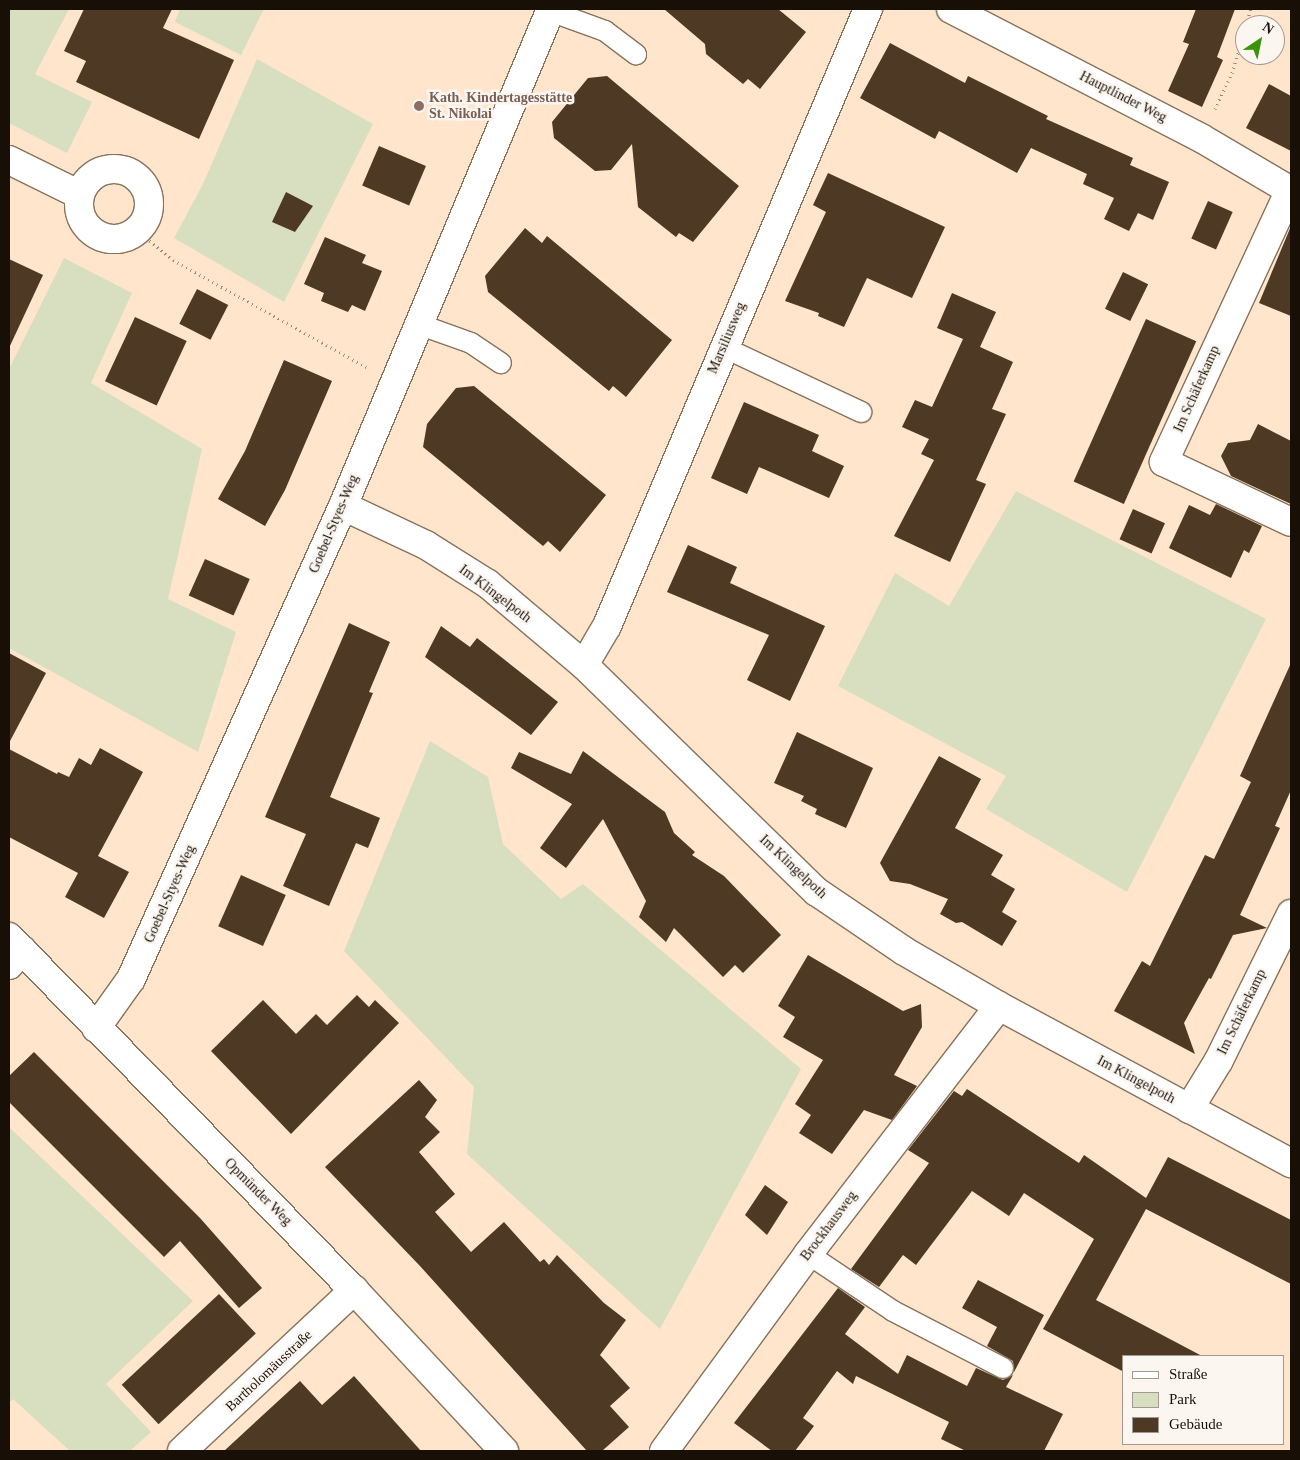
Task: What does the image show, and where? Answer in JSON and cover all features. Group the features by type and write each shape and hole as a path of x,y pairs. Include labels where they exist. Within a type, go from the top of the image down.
{"street":[{"name":"Marsiliusweg","path":"584,665 608,626 723,347 868,9"},
{"name":"Hauptlinder Weg","path":"951,9 1202,138 1291,191"},
{"name":"Goebel-Styes-Weg","path":"96,1028 131,979 343,506 394,380 551,10"},
{"path":"9,160 78,194"},
{"path":"124,169 143,183 150,210 138,231 105,240 80,218 78,194 93,174 124,169"},
{"name":"Im Schäferkamp","path":"1291,191 1164,462 1291,522"},
{"name":"Im Klingelpoth","path":"343,506 426,545 488,584 584,665 817,892 904,951 999,1006 1291,1163"},
{"name":"Im Schäferkamp","path":"1189,1109 1219,1060 1291,914"},
{"name":"Opmünder Weg","path":"13,951 96,1028 354,1290 504,1451"},
{"name":"Brockhausweg","path":"664,1451 808,1254 999,1006"},
{"name":"Bartholomäusstraße","path":"182,1451 354,1290"}],"lane":[{"path":"551,10 604,31 636,54"},
{"path":"418,324 471,343 501,363"},
{"path":"723,347 861,412"},
{"path":"808,1254 893,1311 1003,1368"}],"path":[{"path":"1202,138 1235,63"},
{"path":"138,231 173,260 354,361 394,380"}],"green space":[{"path":"9,9 69,9 35,74 92,102 67,153 9,123"},
{"path":"180,9 264,9 241,55 175,22"},
{"path":"257,59 373,124 284,302 174,238 203,184"},
{"path":"64,258 132,293 91,383 202,449 168,599 236,632 198,752 9,648 9,369"},
{"path":"1016,491 1266,619 1127,892 986,809 1006,776 838,686 895,573 949,606"},
{"path":"430,741 488,777 503,844 561,899 583,884 801,1069 660,1329 467,1154 474,1087 344,951"},
{"path":"9,1127 193,1301 106,1384 151,1432 130,1451 70,1451 13,1399 9,1403"}],"building":[{"path":"84,9 172,9 163,28 234,60 199,139 76,82 86,61 64,51"},
{"path":"664,9 778,9 806,32 760,89 748,79 743,84 706,54 705,44"},
{"path":"1196,9 1235,9 1217,57 1223,60 1202,107 1168,91 1189,44 1183,42"},
{"path":"890,43 965,83 968,76 1048,116 1046,119 1133,158 1130,165 1169,182 1153,220 1138,213 1129,231 1104,219 1114,198 1083,184 1087,174 1031,148 1017,173 939,131 935,139 860,98"},
{"path":"607,76 739,186 693,242 679,233 676,237 638,207 632,144 611,170 595,171 554,138 552,122 588,78"},
{"path":"1269,84 1291,96 1291,151 1246,128"},
{"path":"379,146 426,166 409,206 362,186"},
{"path":"828,173 945,227 912,298 867,278 844,327 818,316 819,313 785,301 826,212 813,205"},
{"path":"286,192 313,206 295,232 272,222"},
{"path":"1208,201 1233,212 1216,249 1191,238"},
{"path":"1291,226 1291,316 1259,303"},
{"path":"525,228 542,243 547,236 672,340 626,397 613,386 609,391 488,292 485,276"},
{"path":"325,237 366,255 362,263 382,271 365,311 352,305 348,312 321,301 324,293 304,284"},
{"path":"9,259 43,275 9,348"},
{"path":"1123,272 1148,284 1130,321 1105,309"},
{"path":"197,289 228,305 210,340 179,324"},
{"path":"952,293 996,312 980,347 1013,362 992,409 1006,414 976,480 986,484 950,562 894,536 934,460 921,454 929,439 902,427 915,400 932,407 963,339 937,328"},
{"path":"135,317 187,341 157,405 105,381"},
{"path":"1146,319 1196,341 1124,504 1074,482"},
{"path":"284,360 332,381 285,490 265,526 218,499 245,451"},
{"path":"474,386 606,495 560,552 548,541 543,546 423,447 427,424 456,388"},
{"path":"744,402 819,435 812,451 844,466 829,498 759,467 747,494 711,478"},
{"path":"1258,424 1291,441 1291,504 1231,476 1221,456 1228,443 1250,440"},
{"path":"1216,504 1262,526 1249,553 1244,550 1231,578 1169,548 1189,505 1210,515"},
{"path":"1133,509 1165,523 1152,553 1120,539"},
{"path":"688,545 737,567 730,583 825,626 790,701 747,680 769,635 667,592"},
{"path":"205,559 250,579 233,615 189,596"},
{"path":"349,623 390,642 369,692 373,693 330,797 380,818 368,848 356,843 329,906 283,886 306,834 265,817"},
{"path":"441,626 470,647 477,638 558,702 531,735 425,657"},
{"path":"9,653 46,673 9,743"},
{"path":"1291,663 1291,790 1275,826 1280,828 1240,915 1267,928 1233,935 1211,979 1209,978 1184,1023 1195,1054 1114,1011 1142,961 1150,966 1205,855 1214,859 1251,782 1240,776"},
{"path":"797,732 873,768 846,828 815,814 817,809 801,801 804,796 774,783"},
{"path":"100,748 143,772 98,856 129,872 104,918 65,897 78,873 9,837 9,749 57,774 58,772 69,777 79,758 91,765"},
{"path":"583,751 665,812 674,833 695,852 692,855 724,876 781,935 743,973 735,965 723,977 674,928 666,942 639,917 646,901 603,819 566,868 540,848 572,804 511,768 519,752 571,774"},
{"path":"939,756 981,779 955,828 1003,855 991,875 1015,889 1002,912 1017,921 1002,946 962,922 956,923 940,914 948,899 910,884 890,881 880,863"},
{"path":"241,875 286,895 263,946 218,926"},
{"path":"808,955 903,1011 921,1004 922,1027 894,1075 917,1086 892,1120 864,1110 832,1154 799,1133 811,1115 795,1104 823,1060 783,1037 795,1017 778,1006"},
{"path":"357,995 369,1007 375,1000 399,1023 291,1134 211,1051 263,1000 296,1034 316,1014 327,1025"},
{"path":"34,1052 200,1218 262,1288 239,1308 180,1241 164,1257 9,1102 9,1076"},
{"path":"419,1080 437,1100 425,1117 440,1132 419,1152 455,1194 435,1212 471,1252 504,1222 540,1262 544,1259 549,1265 557,1255 604,1303 626,1320 600,1355 630,1388 610,1406 629,1427 602,1451 587,1451 420,1266 325,1167"},
{"path":"967,1089 1079,1163 1084,1155 1146,1198 1168,1157 1291,1220 1291,1284 1146,1209 1096,1300 1200,1355 1122,1355 1122,1371 1043,1329 1094,1239 1024,1193 1009,1216 972,1191 916,1265 903,1255 879,1287 851,1269 929,1163 908,1150 954,1091 962,1096"},
{"path":"765,1185 788,1202 767,1235 745,1215"},
{"path":"978,1280 1044,1315 1014,1372 1013,1361 987,1346 997,1327 962,1308"},
{"path":"838,1288 865,1307 845,1334 898,1374 907,1355 967,1386 976,1368 1003,1380 1013,1375 1006,1387 1063,1414 1044,1451 966,1451 941,1439 949,1422 856,1376 853,1384 837,1371 803,1418 814,1426 795,1451 772,1451 734,1423"},
{"path":"219,1294 256,1333 159,1424 122,1385"},
{"path":"354,1376 421,1451 224,1451 300,1381 322,1405"}],"place":[{"name":"Kath. Kindertagesstätte St. Nikolai","path":"419,106"}]}
